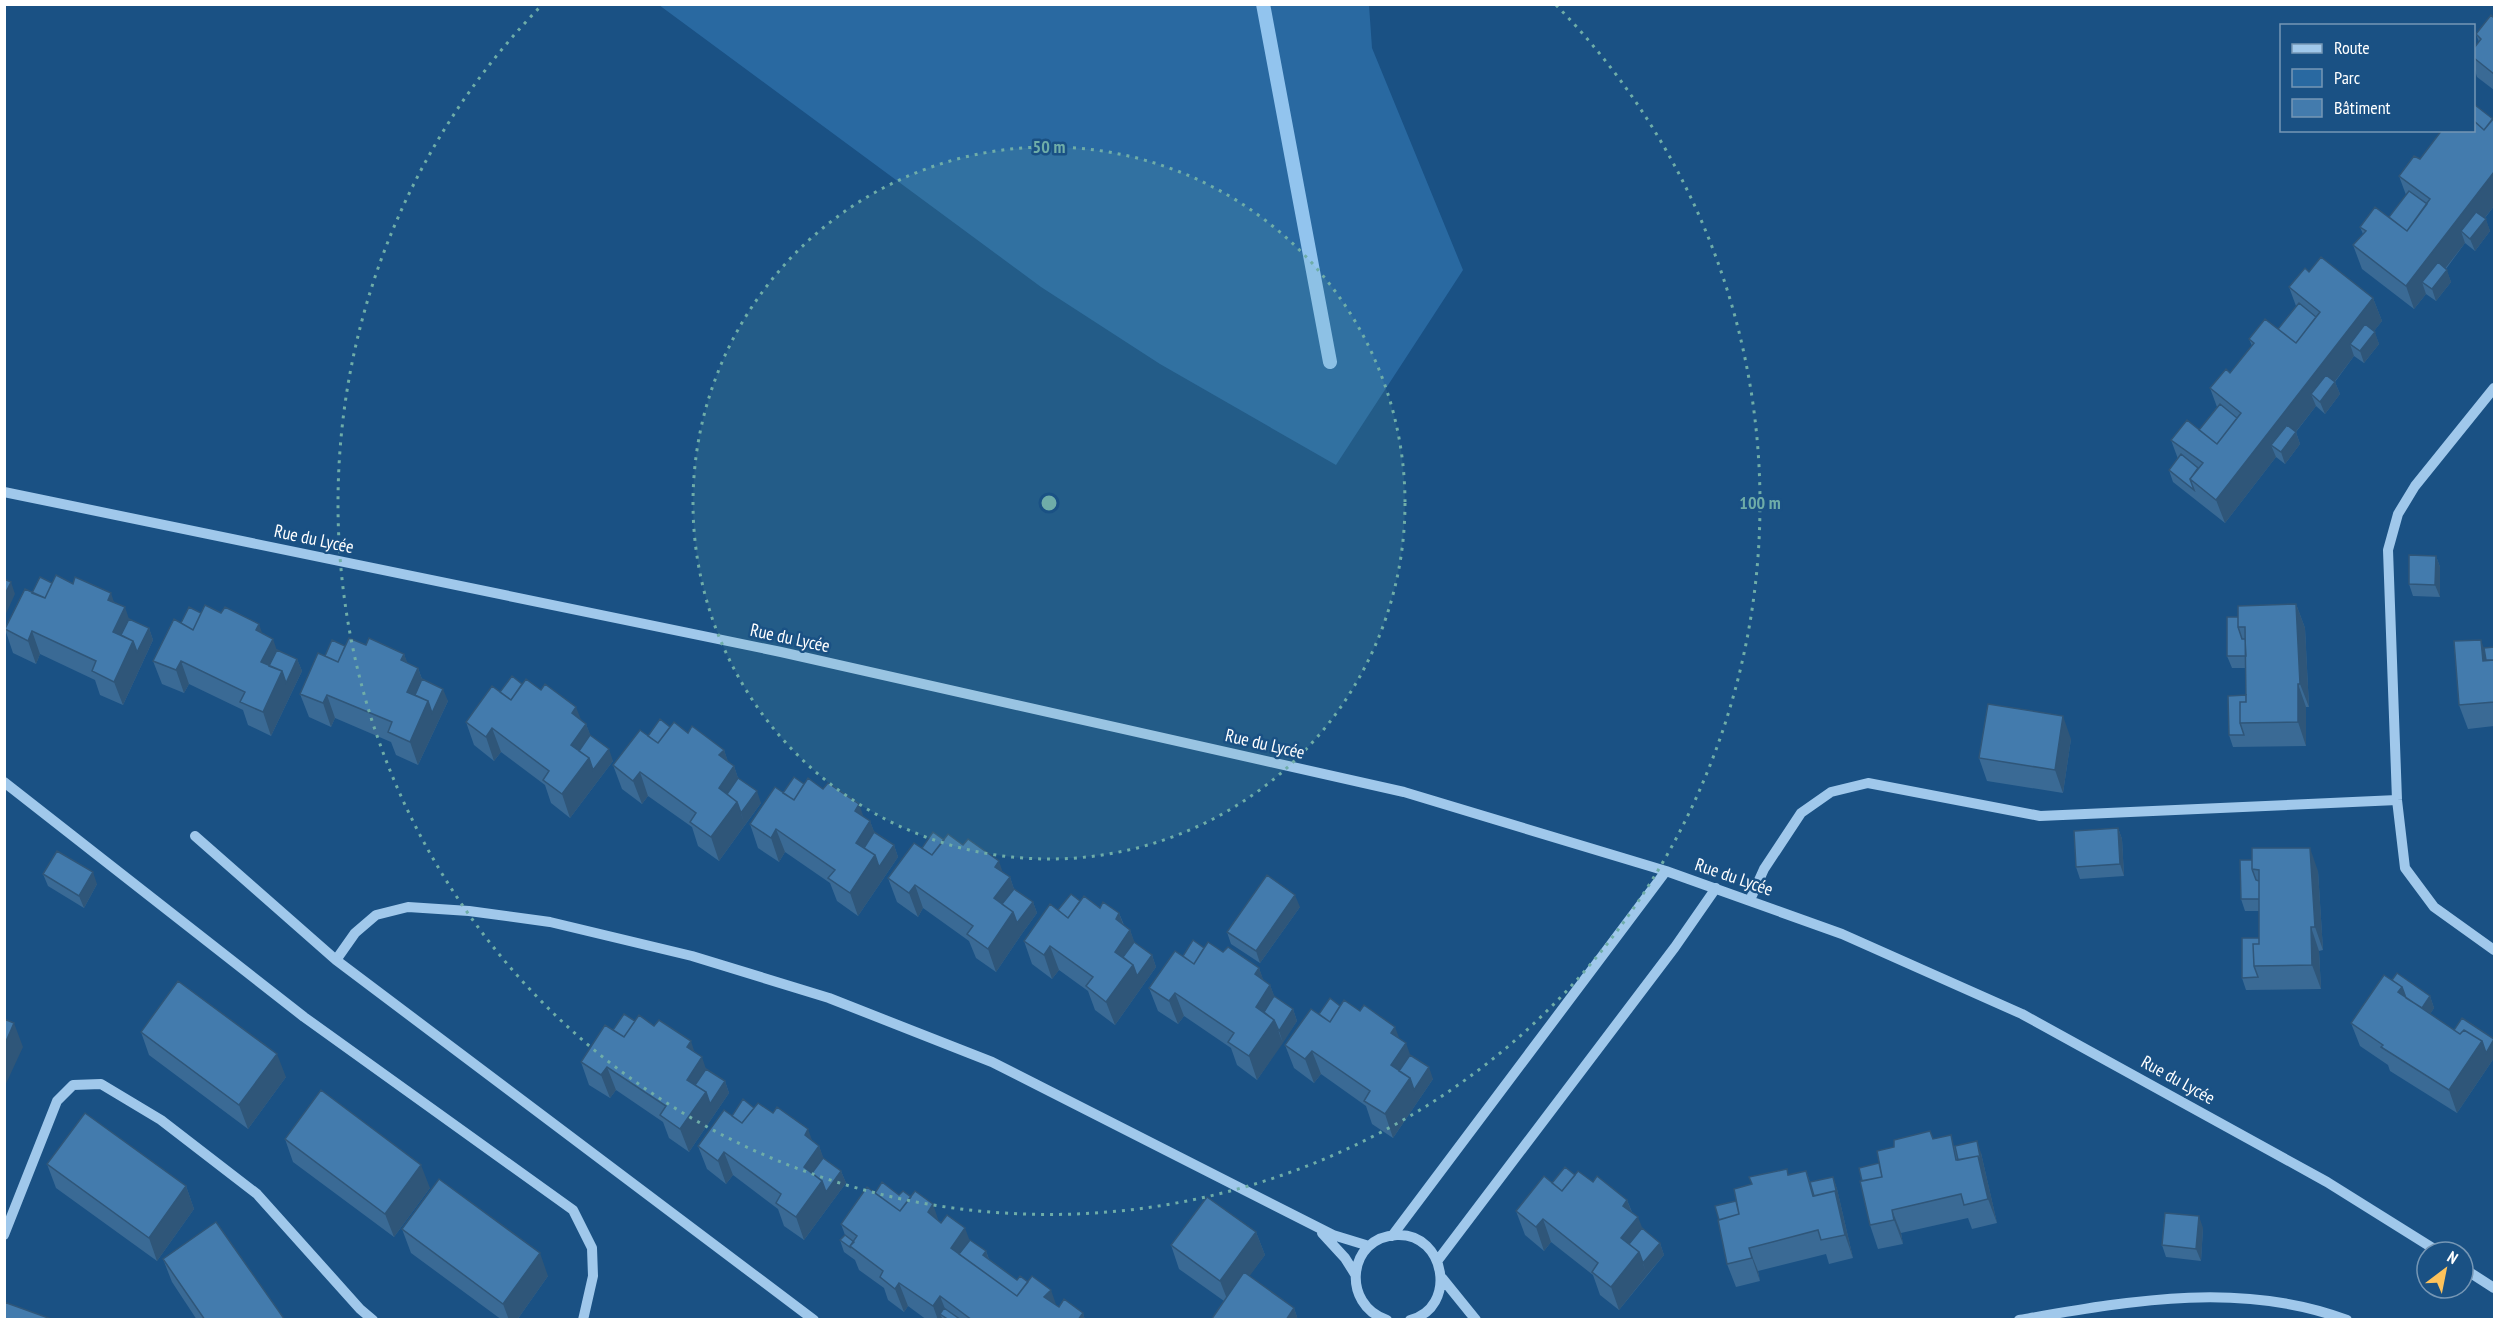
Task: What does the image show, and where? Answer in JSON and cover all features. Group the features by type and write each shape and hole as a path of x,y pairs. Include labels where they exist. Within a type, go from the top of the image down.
{"street":[{"path":"2494,388 2415,486 2398,514 2388,550 2397,800 2405,868 2434,907 2494,950"},
{"name":"Rue du Lycée","path":"4,492 781,652 1404,792 1666,871 1842,934 2022,1014 2326,1182 2420,1240"},
{"path":"4,782 304,1017 573,1210 592,1248 593,1276 583,1320"},
{"path":"1750,900 1764,869 1801,813 1831,792 1868,783 2040,816 2397,800"},
{"path":"195,836 336,960 814,1320"},
{"path":"1392,1236 1666,871"},
{"path":"1438,1260 1675,947 1716,888"},
{"path":"336,960 355,933 376,915 408,907 470,910 550,922 692,956 829,998 992,1062 1316,1226 1352,1243 1369,1246"},
{"path":"4,1235 57,1101 72,1085 102,1084 161,1120 257,1194 360,1309 373,1320"},
{"path":"1316,1226 1345,1258 1354,1274 1360,1299 1377,1316 1387,1320"},
{"path":"1354,1274 1362,1254 1369,1246 1392,1236 1412,1237 1423,1243 1438,1260 1442,1278 1440,1291 1434,1302 1413,1319"},
{"path":"2475,1276 2494,1288"},
{"path":"1442,1278 1476,1320"},
{"path":"2019,1320 2131,1302 2202,1295 2263,1298 2317,1308 2347,1320"},
{"path":"1413,1319 1428,1320"}],"green space":[{"path":"659,5 1369,5 1372,48 1463,270 1336,465 1160,364 1041,287"}],"building":[{"path":"2491,15 2494,18 2494,74 2475,59 2475,47 2481,39 2476,34"},
{"path":"2475,105 2493,119 2484,130 2475,122"},
{"path":"2494,117 2494,172 2406,286 2353,245 2366,231 2360,227 2375,207 2407,231 2430,199 2399,176 2414,156 2420,159 2440,132 2475,132 2475,122 2484,130"},
{"path":"2409,191 2427,204 2407,231 2389,217"},
{"path":"2476,212 2486,219 2470,239 2461,231"},
{"path":"2321,257 2373,298 2216,500 2190,479 2203,463 2171,440 2187,420 2217,444 2241,413 2210,388 2226,369 2230,373 2254,343 2249,339 2265,319 2296,343 2320,312 2289,287 2305,268 2309,272"},
{"path":"2438,262 2447,270 2432,289 2422,282"},
{"path":"2299,303 2316,317 2296,343 2278,329"},
{"path":"2365,324 2375,332 2360,351 2350,344"},
{"path":"2326,375 2335,382 2320,402 2311,394"},
{"path":"2220,404 2237,418 2217,444 2199,430"},
{"path":"2287,425 2296,432 2281,452 2271,445"},
{"path":"2181,454 2198,468 2190,479 2194,490 2169,470"},
{"path":"2409,555 2436,556 2435,585 2409,584"},
{"path":"56,575 73,584 75,577 111,593 108,600 125,607 113,632 133,641 114,682 92,671 96,661 32,631 28,641 5,629 25,589 45,598"},
{"path":"40,577 52,583 45,598 32,593"},
{"path":"4,579 11,582 4,596"},
{"path":"2296,604 2300,684 2298,684 2298,722 2240,723 2240,702 2246,702 2245,627 2238,627 2238,606"},
{"path":"205,605 221,613 225,607 259,624 256,630 273,639 261,662 282,671 263,712 240,702 245,692 181,661 176,670 153,661 174,619 193,630"},
{"path":"189,607 201,613 193,630 181,623"},
{"path":"2227,617 2238,617 2238,627 2242,639 2245,639 2246,656 2227,656"},
{"path":"129,619 149,628 137,652 133,641 121,635"},
{"path":"349,638 366,645 369,638 404,654 401,660 418,668 407,692 428,701 410,742 388,732 392,722 327,695 323,703 300,694 318,653 338,662"},
{"path":"332,640 345,646 338,662 325,656"},
{"path":"2481,640 2483,661 2494,660 2494,702 2459,705 2454,641"},
{"path":"2494,647 2494,660 2486,660 2484,648"},
{"path":"277,650 297,659 286,683 282,671 269,666"},
{"path":"512,676 522,684 511,700 500,692"},
{"path":"422,679 443,689 432,713 428,701 415,695"},
{"path":"526,679 541,690 545,684 576,707 572,713 586,724 571,745 589,758 562,794 543,780 549,771 492,728 486,737 466,722 492,686 511,700"},
{"path":"2246,695 2246,702 2240,702 2240,723 2244,735 2229,735 2228,696"},
{"path":"1988,704 2063,716 2055,770 1979,758"},
{"path":"660,719 670,727 658,743 648,736"},
{"path":"674,722 688,733 692,726 724,750 719,755 734,766 719,788 737,802 711,837 690,822 696,813 640,772 633,781 613,765 640,730 658,743"},
{"path":"590,735 609,749 593,770 589,758 579,751"},
{"path":"794,777 804,784 794,800 783,793"},
{"path":"738,778 757,791 741,813 737,802 727,794"},
{"path":"808,778 823,789 828,783 859,804 855,811 870,821 856,843 875,855 850,893 828,878 835,870 776,829 771,838 750,824 775,787 794,800"},
{"path":"2118,828 2120,864 2076,867 2074,831"},
{"path":"874,832 894,845 879,867 875,855 864,848"},
{"path":"933,832 944,840 932,855 922,848"},
{"path":"948,834 963,845 968,839 999,861 995,867 1010,877 994,898 1013,912 988,949 967,934 973,926 915,885 909,893 888,878 914,843 932,855"},
{"path":"2252,848 2310,848 2315,927 2311,927 2312,965 2254,966 2253,944 2259,944 2259,870 2252,869"},
{"path":"57,851 93,872 79,896 43,874"},
{"path":"2240,860 2252,860 2252,869 2256,880 2259,881 2259,899 2241,899"},
{"path":"1267,875 1295,895 1256,951 1227,932"},
{"path":"1014,889 1033,902 1017,923 1013,912 1002,904"},
{"path":"1071,894 1080,901 1068,918 1058,910"},
{"path":"1084,896 1100,908 1103,902 1119,913 1116,919 1130,930 1115,952 1133,965 1106,1002 1086,986 1093,977 1050,946 1044,955 1024,941 1050,904 1068,918"},
{"path":"2242,938 2259,938 2259,944 2253,944 2254,966 2258,977 2242,978"},
{"path":"1193,940 1204,948 1194,964 1183,956"},
{"path":"1134,942 1152,955 1137,976 1133,965 1123,957"},
{"path":"1208,942 1223,952 1228,947 1259,968 1255,974 1270,985 1256,1007 1274,1020 1249,1056 1228,1042 1234,1033 1175,993 1169,1001 1149,988 1175,951 1194,964"},
{"path":"2397,973 2430,996 2422,1008 2406,998 2402,987 2392,980"},
{"path":"2384,975 2402,987 2398,992 2460,1034 2464,1030 2482,1041 2449,1090 2381,1047 2383,1045 2351,1023"},
{"path":"178,981 277,1054 239,1105 141,1032"},
{"path":"1274,996 1293,1009 1279,1031 1274,1020 1264,1012"},
{"path":"1330,998 1340,1006 1330,1022 1319,1014"},
{"path":"1344,1000 1360,1011 1364,1005 1395,1027 1391,1033 1406,1043 1391,1065 1410,1078 1385,1114 1364,1101 1370,1091 1312,1051 1305,1059 1285,1045 1311,1009 1330,1022"},
{"path":"624,1014 635,1021 624,1037 613,1030"},
{"path":"639,1015 654,1026 659,1020 691,1041 687,1047 702,1057 687,1080 706,1092 680,1129 660,1115 666,1106 607,1067 601,1075 581,1062 605,1025 624,1037"},
{"path":"2462,1018 2494,1039 2486,1053 2482,1041 2464,1030 2460,1034 2454,1030"},
{"path":"4,1019 14,1023 4,1046"},
{"path":"1410,1055 1429,1067 1414,1090 1410,1078 1399,1071"},
{"path":"706,1069 725,1081 710,1104 706,1092 695,1085"},
{"path":"321,1090 421,1165 385,1214 285,1139"},
{"path":"743,1099 754,1108 742,1123 732,1116"},
{"path":"758,1103 773,1113 777,1107 808,1129 805,1135 819,1146 804,1167 822,1181 796,1217 776,1203 781,1194 724,1152 718,1161 698,1146 724,1110 742,1123"},
{"path":"85,1113 186,1186 149,1238 47,1164"},
{"path":"1930,1131 1933,1139 1951,1135 1956,1160 1978,1156 1988,1199 1964,1205 1961,1194 1892,1210 1894,1220 1870,1225 1860,1181 1882,1177 1877,1151 1894,1147 1894,1140"},
{"path":"1977,1141 1982,1167 1978,1156 1958,1160 1955,1146"},
{"path":"823,1158 841,1171 826,1192 822,1181 812,1173"},
{"path":"1879,1163 1882,1177 1862,1181 1859,1168"},
{"path":"1565,1167 1575,1175 1562,1191 1552,1183"},
{"path":"1787,1169 1788,1175 1806,1171 1813,1196 1835,1191 1845,1235 1821,1240 1818,1230 1749,1248 1752,1258 1727,1264 1718,1220 1739,1214 1734,1189 1752,1184 1749,1177"},
{"path":"1578,1171 1593,1182 1597,1176 1627,1200 1623,1206 1638,1217 1621,1238 1639,1252 1611,1287 1592,1272 1598,1263 1543,1219 1536,1227 1516,1211 1544,1176 1562,1191"},
{"path":"1833,1177 1839,1203 1835,1191 1814,1196 1810,1182"},
{"path":"439,1179 540,1253 503,1304 402,1229"},
{"path":"882,1182 899,1195 903,1191 911,1197 900,1211 875,1193"},
{"path":"867,1187 900,1211 915,1191 933,1204 928,1212 941,1223 947,1215 965,1228 951,1248 1017,1296 1032,1276 1051,1290 1044,1297 1059,1307 1064,1299 1083,1313 1078,1320 972,1320 940,1296 933,1306 899,1283 895,1289 880,1277 883,1271 850,1246 857,1236 841,1224"},
{"path":"1207,1197 1256,1232 1220,1281 1171,1245"},
{"path":"1736,1201 1739,1214 1719,1220 1715,1206"},
{"path":"2165,1213 2199,1216 2196,1249 2162,1245"},
{"path":"216,1222 285,1320 205,1320 163,1259"},
{"path":"1642,1228 1660,1243 1643,1263 1639,1252 1629,1244"},
{"path":"845,1235 854,1242 851,1248 840,1240"},
{"path":"970,1240 986,1251 983,1255 1017,1280 1020,1276 1028,1282 1017,1296 959,1254"},
{"path":"1244,1272 1294,1308 1286,1320 1211,1320"},
{"path":"4,1302 54,1320 4,1320"},
{"path":"944,1308 961,1320 949,1320 940,1314"}],"waterway":[{"path":"1263,4 1330,362"}]}
